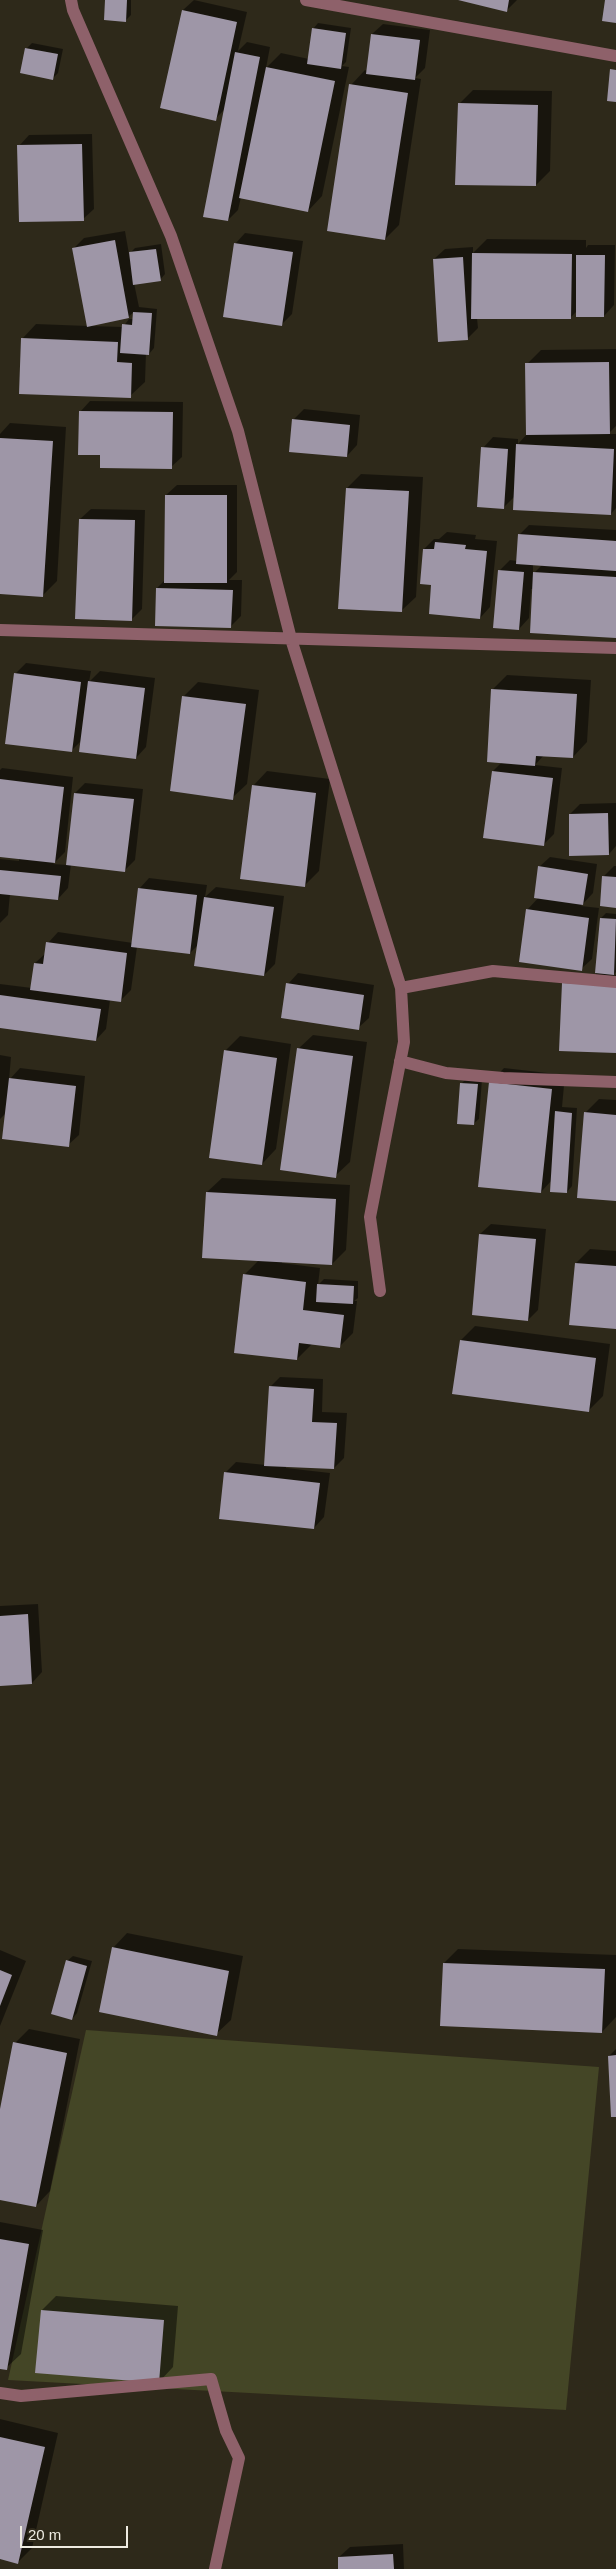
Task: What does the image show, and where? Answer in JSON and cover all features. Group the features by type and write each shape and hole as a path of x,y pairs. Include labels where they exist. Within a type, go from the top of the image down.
{"street":[{"path":"71,0 72,10 171,236 210,347 238,431 292,639 401,988 404,1042 370,1217 380,1291"},
{"path":"306,0 616,56"},
{"path":"0,630 616,648"},
{"path":"401,988 493,971 616,982"},
{"path":"400,1061 446,1073 503,1078 616,1082"},
{"path":"0,2393 21,2396 211,2379 226,2431 239,2458 215,2569"}],"green space":[{"path":"86,2030 599,2067 566,2410 8,2380"}],"building":[{"path":"105,0 127,0 126,22 104,20"},
{"path":"458,0 509,0 507,12"},
{"path":"605,0 616,0 616,23 602,21"},
{"path":"182,10 237,22 216,121 160,108"},
{"path":"312,28 346,33 341,69 307,64"},
{"path":"371,34 420,40 415,80 366,74"},
{"path":"25,48 58,54 53,80 20,73"},
{"path":"235,52 260,57 228,221 203,217"},
{"path":"266,67 335,81 308,212 239,198"},
{"path":"610,69 616,70 616,102 607,101"},
{"path":"349,84 408,93 385,240 327,231"},
{"path":"458,103 538,105 536,186 455,185"},
{"path":"82,144 84,221 19,222 17,145"},
{"path":"115,240 129,318 87,327 72,248"},
{"path":"234,243 293,252 282,326 223,317"},
{"path":"156,249 161,281 133,285 129,252"},
{"path":"472,253 572,254 571,319 471,319"},
{"path":"576,255 605,255 604,317 576,317"},
{"path":"463,257 468,340 438,342 433,259"},
{"path":"133,312 152,313 149,355 120,353 122,324 132,325"},
{"path":"21,338 118,342 117,362 132,363 131,398 19,394"},
{"path":"609,362 610,434 526,435 525,363"},
{"path":"79,411 173,412 172,469 100,468 100,455 78,455"},
{"path":"292,419 350,425 347,457 289,452"},
{"path":"0,438 53,441 43,597 0,594"},
{"path":"516,444 614,449 611,515 513,510"},
{"path":"481,447 508,449 504,509 477,507"},
{"path":"346,488 409,491 402,612 338,609"},
{"path":"165,495 227,495 227,583 164,583"},
{"path":"79,519 135,520 132,621 75,619"},
{"path":"518,534 616,541 616,571 516,564"},
{"path":"435,542 466,545 465,549 487,551 480,619 429,614 431,585 420,584 423,549 434,549"},
{"path":"498,570 524,572 519,630 493,628"},
{"path":"533,572 616,577 616,638 530,633"},
{"path":"156,588 233,590 231,628 155,626"},
{"path":"14,673 81,682 72,752 5,744"},
{"path":"88,681 145,688 136,759 79,752"},
{"path":"491,689 577,694 573,758 536,756 535,766 487,762"},
{"path":"182,696 246,704 233,800 170,791"},
{"path":"492,771 553,778 544,846 483,838"},
{"path":"0,779 64,787 55,863 0,857"},
{"path":"252,785 316,793 305,887 240,879"},
{"path":"74,793 134,799 125,872 66,865"},
{"path":"608,813 609,855 569,856 569,814"},
{"path":"538,866 588,874 583,905 534,898"},
{"path":"0,870 61,876 58,900 0,894"},
{"path":"602,876 616,877 616,908 600,906"},
{"path":"138,888 197,895 190,954 131,947"},
{"path":"204,897 274,907 264,976 194,966"},
{"path":"526,909 589,918 582,971 519,962"},
{"path":"600,918 616,919 614,975 595,973"},
{"path":"46,942 127,953 121,1002 30,990 34,963 43,964"},
{"path":"286,983 364,995 359,1030 281,1018"},
{"path":"562,983 616,985 616,1053 559,1051"},
{"path":"0,995 101,1009 96,1041 0,1028"},
{"path":"297,1048 353,1056 336,1178 280,1170"},
{"path":"224,1050 277,1058 262,1165 209,1158"},
{"path":"9,1078 76,1086 69,1147 2,1139"},
{"path":"489,1082 552,1089 541,1193 478,1187"},
{"path":"460,1083 478,1084 474,1125 457,1124"},
{"path":"555,1111 572,1113 567,1193 550,1192"},
{"path":"584,1112 616,1115 616,1201 577,1198"},
{"path":"206,1192 336,1199 332,1265 202,1258"},
{"path":"479,1234 536,1239 528,1321 472,1315"},
{"path":"575,1263 616,1266 616,1329 569,1325"},
{"path":"243,1274 306,1282 303,1310 344,1315 340,1348 299,1343 297,1360 234,1353"},
{"path":"317,1284 354,1286 353,1304 316,1302"},
{"path":"460,1340 596,1358 589,1412 452,1394"},
{"path":"269,1386 314,1389 312,1422 337,1423 334,1469 264,1466"},
{"path":"224,1472 320,1483 314,1529 219,1519"},
{"path":"28,1614 32,1684 0,1686 0,1616"},
{"path":"112,1947 229,1971 217,2036 99,2012"},
{"path":"66,1960 87,1966 72,2020 51,2014"},
{"path":"443,1963 605,1969 602,2033 440,2026"},
{"path":"0,1970 12,1975 0,2006"},
{"path":"13,2042 67,2053 36,2207 0,2200 0,2109"},
{"path":"616,2055 616,2117 611,2117 608,2056"},
{"path":"0,2239 29,2244 7,2370 0,2369"},
{"path":"41,2310 164,2320 159,2383 35,2373"},
{"path":"0,2437 45,2447 18,2564 0,2559"},
{"path":"393,2554 394,2569 338,2569 338,2557"}]}
